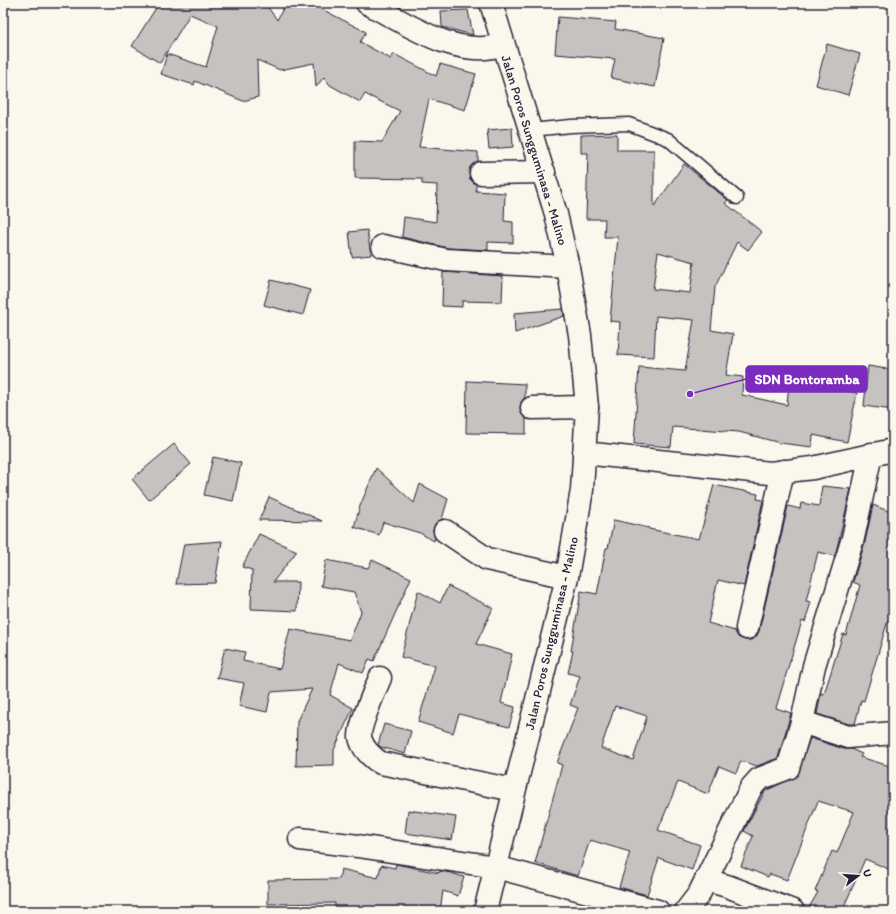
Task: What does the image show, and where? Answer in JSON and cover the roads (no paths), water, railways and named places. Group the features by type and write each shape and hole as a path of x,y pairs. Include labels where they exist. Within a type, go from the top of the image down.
{"street":[{"path":"367,3 438,39 458,47 477,50 490,49 503,44"},
{"name":"Jalan Poros Sungguminasa - Malino","path":"485,911 567,577 582,490 586,407 580,335 568,267 556,214 491,3"},
{"path":"481,173 544,172"},
{"path":"384,246 446,260 568,267"},
{"path":"532,408 586,407"},
{"path":"584,453 770,473 813,468 893,450"},
{"path":"686,911 694,903 751,788 759,779 788,768 802,722 814,666 853,538 871,454"},
{"path":"747,628 783,471"},
{"path":"445,531 487,559 567,577"},
{"path":"380,678 362,726 360,736 365,748 374,759 381,763 514,790"},
{"path":"802,722 848,737 893,733"},
{"path":"300,839 358,846 496,867 658,911"},
{"path":"706,880 727,886 793,911"}],"lane":[{"path":"531,130 571,126 628,124 668,139 737,198"}],"place":[{"name":"SDN Bontoramba","path":"690,394"}]}
